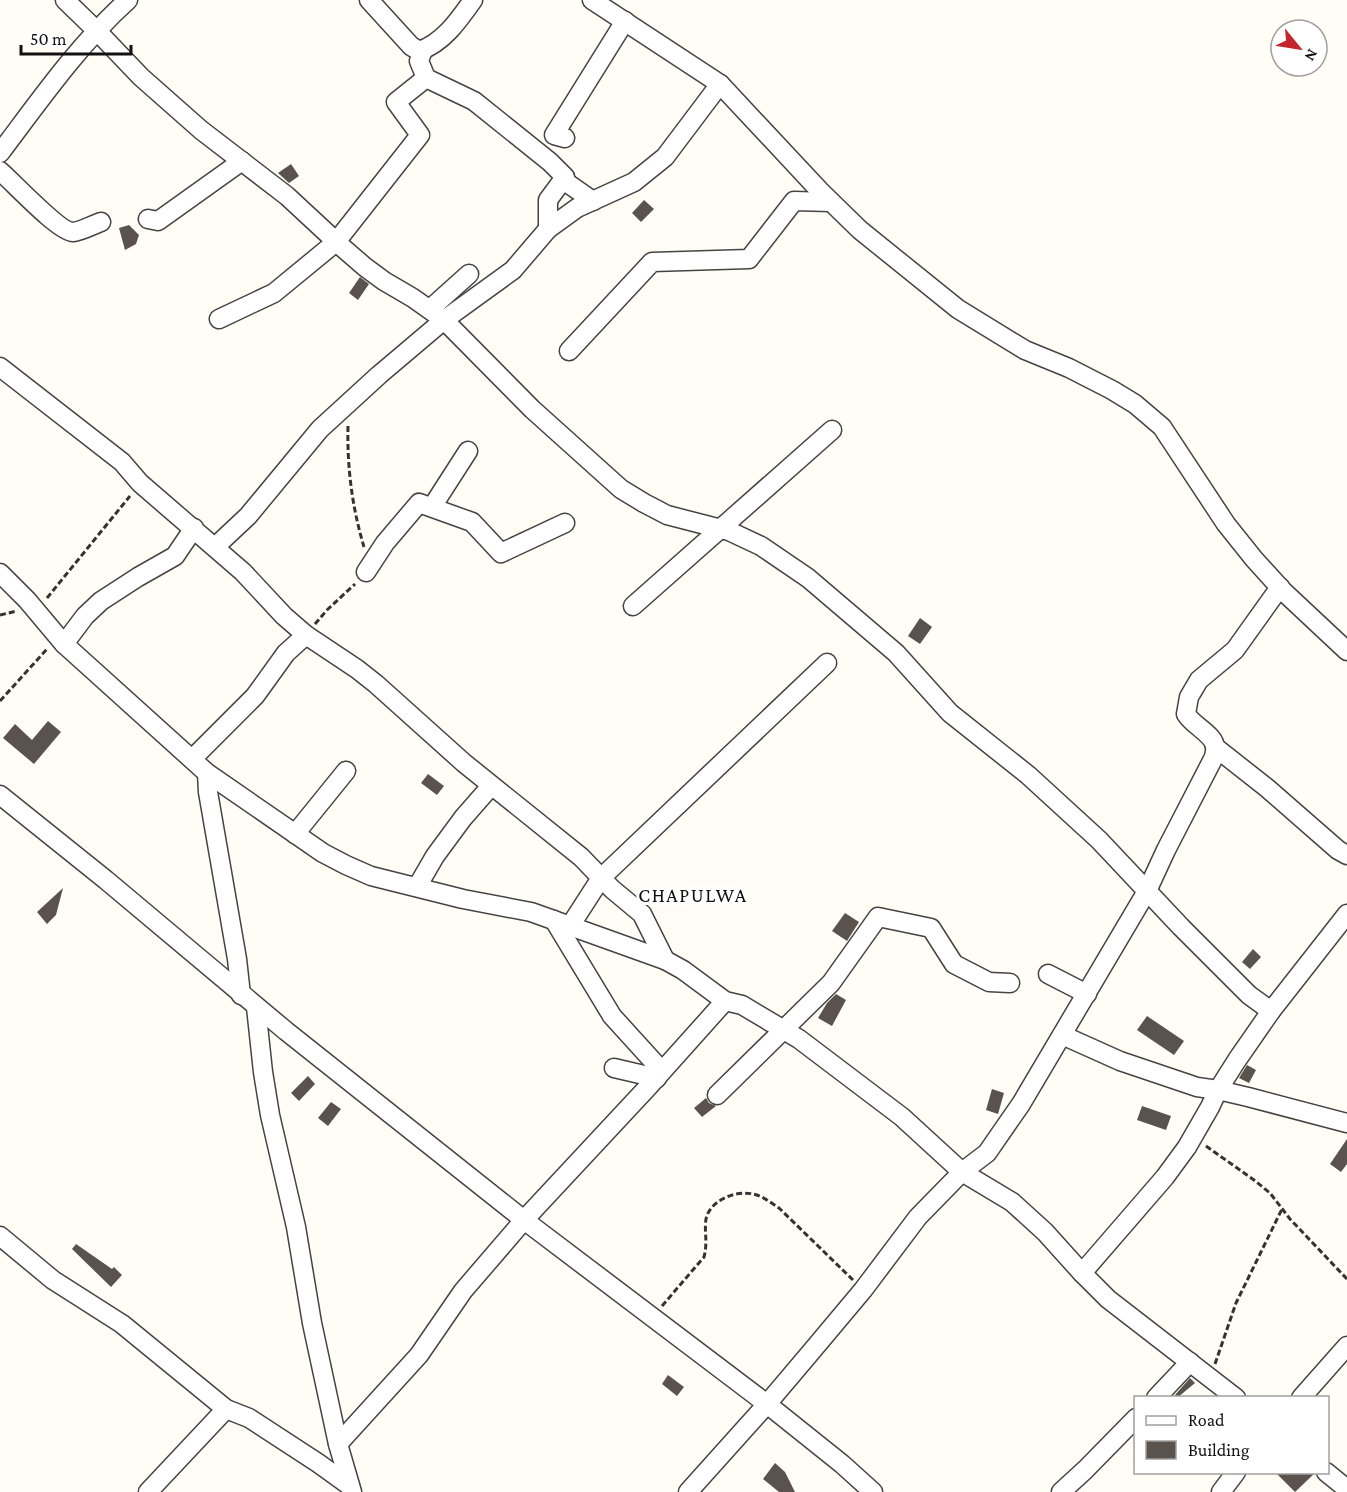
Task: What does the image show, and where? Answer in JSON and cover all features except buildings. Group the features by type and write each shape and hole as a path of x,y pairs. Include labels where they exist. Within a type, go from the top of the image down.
{"street":[{"path":"64,0 175,108 287,196 336,242 384,281 437,315 532,409 621,489 667,515 720,528 761,546 826,593 896,653 950,713 1028,775 1092,834 1249,995 1271,1011"},
{"path":"0,153 56,79 97,31 128,0"},
{"path":"369,0 418,51 431,46 454,26 473,0"},
{"path":"592,0 720,84 860,230 958,309 1025,350 1112,390 1135,404 1162,427 1226,524 1254,559 1347,651"},
{"path":"565,138 554,135 625,21"},
{"path":"423,50 419,60 426,78 474,101 550,162 565,177 548,200 548,229"},
{"path":"219,319 274,293 336,242 420,135 396,102 426,78"},
{"path":"437,315 513,270 548,229 577,208 634,182 665,157 720,84"},
{"path":"148,219 158,221 242,161"},
{"path":"0,171 53,221 67,230 76,231 101,222"},
{"path":"563,180 593,201"},
{"path":"569,351 652,262 749,260 795,201 831,202"},
{"path":"215,547 248,516 320,429 379,375 437,315 469,274"},
{"path":"0,367 122,462 140,483 243,572 284,616 306,635 376,684 491,786 581,857 642,914 665,960"},
{"path":"633,606 832,430"},
{"path":"432,507 468,451"},
{"path":"366,572 385,543 419,503 472,522 501,553 565,523"},
{"path":"61,640 101,601 175,556 194,528"},
{"path":"0,573 61,640 207,773 323,853 371,876 463,899 531,912 665,960 683,970 725,1001 742,1005 799,1039 902,1117 962,1172 1012,1202 1045,1232 1108,1299 1234,1396"},
{"path":"688,1492 864,1290 918,1217 962,1172 987,1153 1021,1104 1147,891 1214,757 1215,747 1211,737 1190,721 1186,714 1189,697 1199,680 1235,650 1280,587"},
{"path":"192,759 255,696 286,652 306,635"},
{"path":"562,923 601,878 827,663"},
{"path":"1215,747 1347,855"},
{"path":"295,834 346,771"},
{"path":"207,773 208,792 241,994"},
{"path":"417,887 435,856 463,818 491,786"},
{"path":"0,795 106,880 256,1007 524,1220 767,1404 873,1492"},
{"path":"1082,1273 1165,1177 1187,1147 1237,1060 1271,1011 1347,914"},
{"path":"717,1095 831,983 878,917 931,928 954,964 989,982 1010,983"},
{"path":"562,923 612,1016 660,1075"},
{"path":"1048,974 1087,994"},
{"path":"338,1444 419,1355 463,1291 524,1220 660,1075 725,1001"},
{"path":"256,1007 270,1115 288,1190 312,1323 338,1444 351,1489"},
{"path":"1062,1035 1149,1072 1197,1087 1218,1090 1347,1123"},
{"path":"614,1068 660,1075"},
{"path":"0,1237 53,1280 122,1324 226,1409 249,1419 308,1457 351,1489"},
{"path":"1303,1396 1347,1346"},
{"path":"1158,1396 1190,1362"},
{"path":"148,1492 226,1409"},
{"path":"1060,1492 1134,1420"},
{"path":"1221,1492 1235,1474"},
{"path":"1327,1474 1347,1489"}],"path":[{"path":"306,635 327,610 366,572 368,561 351,487 347,455 349,403"},
{"path":"36,610 140,483"},
{"path":"0,701 61,640"},
{"path":"1192,1136 1270,1193 1298,1228 1347,1279"},
{"path":"653,1316 704,1257 706,1220 709,1212 717,1203 729,1196 739,1194 752,1194 779,1208 864,1290"},
{"path":"1210,1377 1236,1304 1282,1209"}],"district":[{"name":"CHAPULWA","path":"693,895"}]}
